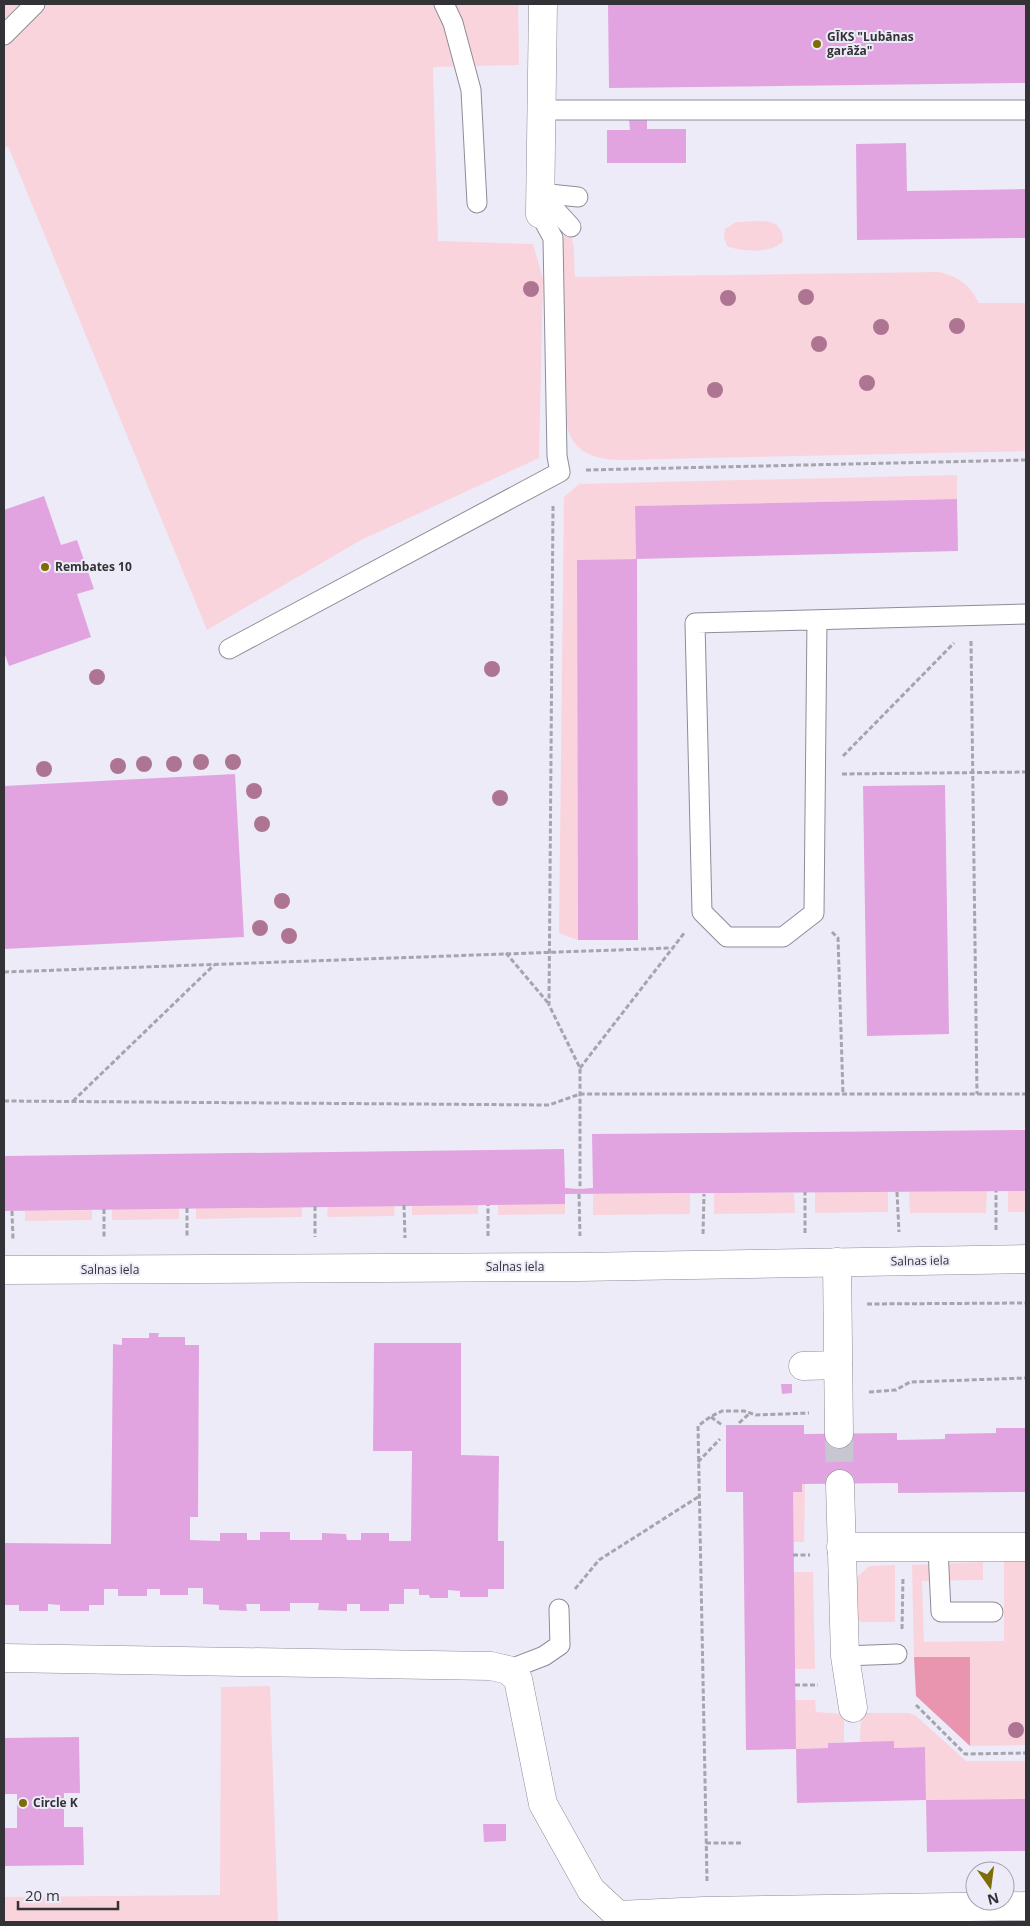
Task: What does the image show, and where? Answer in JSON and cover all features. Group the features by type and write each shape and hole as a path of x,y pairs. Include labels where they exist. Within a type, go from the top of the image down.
{"street":[{"path":"540,203 543,4"},
{"name":"Salnas iela","path":"4,1270 580,1267 1026,1259"},
{"path":"838,1262 840,1434"},
{"path":"803,1366 838,1378"},
{"path":"840,1484 845,1656 853,1708"},
{"path":"841,1547 1026,1547"},
{"path":"4,1658 491,1666 508,1670 518,1679 543,1804 592,1890 620,1919 704,1911 1026,1906"}],"lane":[{"path":"4,35 35,4"},
{"path":"444,4 453,23 471,90 476,203"},
{"path":"541,110 1026,110"},
{"path":"540,203 578,197"},
{"path":"540,203 571,227"},
{"path":"229,648 560,472 557,456 553,238 540,203"},
{"path":"817,620 814,913 783,937 727,937 702,912 695,623 1026,614"},
{"path":"938,1548 941,1612 992,1612"},
{"path":"508,1670 544,1656 560,1645 559,1609"},
{"path":"845,1656 897,1654"}],"path":[{"path":"549,1005 553,487 560,472 1026,460"},
{"path":"971,633 976,1094"},
{"path":"839,760 956,640"},
{"path":"815,774 1026,772"},
{"path":"580,1068 671,948 702,912"},
{"path":"814,913 838,938 843,1094"},
{"path":"4,972 671,948"},
{"path":"506,953 549,1005 580,1068 580,1189"},
{"path":"72,1102 214,964"},
{"path":"4,1101 549,1105 580,1094 1026,1094"},
{"path":"996,1191 996,1236"},
{"path":"805,1192 805,1236"},
{"path":"897,1192 900,1237"},
{"path":"580,1194 580,1267"},
{"path":"703,1235 704,1194"},
{"path":"488,1205 488,1239"},
{"path":"315,1206 315,1240"},
{"path":"404,1206 405,1241"},
{"path":"187,1208 187,1241"},
{"path":"104,1210 104,1243"},
{"path":"12,1211 13,1245"},
{"path":"838,1304 1026,1302"},
{"path":"838,1378 861,1392 896,1390 910,1382 1026,1378"},
{"path":"704,1911 708,1891 698,1497 698,1426 710,1416 722,1411 744,1410 756,1415 814,1413"},
{"path":"739,1423 750,1413"},
{"path":"710,1416 722,1425"},
{"path":"698,1462 720,1439"},
{"path":"559,1609 600,1560 698,1497"},
{"path":"897,1654 903,1624 903,1547"},
{"path":"793,1555 812,1555"},
{"path":"795,1685 824,1685"},
{"path":"916,1705 965,1754 1026,1753"},
{"path":"706,1843 742,1843"}],"shaded area":[{"path":"4,4 518,4 519,65 433,67 438,241 533,244 543,279 539,458 361,540 207,630 8,146 4,149"},
{"path":"767,221 773,223 782,232 783,241 771,248 756,251 741,250 727,246 724,237 725,229 736,222"},
{"path":"568,231 574,247 575,277 939,272 963,282 979,303 1026,303 1026,451 633,460 604,459 592,455 581,449 572,440 567,426 563,237"},
{"path":"957,475 957,499 635,506 636,559 577,560 578,940 559,933 564,497 579,484"},
{"path":"987,1191 986,1213 910,1213 909,1192"},
{"path":"1008,1191 1026,1191 1026,1212 1008,1212"},
{"path":"815,1192 888,1192 888,1212 815,1213"},
{"path":"714,1193 794,1193 795,1213 714,1214"},
{"path":"593,1194 690,1194 690,1214 593,1215"},
{"path":"498,1204 565,1204 565,1214 498,1215"},
{"path":"412,1205 478,1205 478,1214 412,1215"},
{"path":"302,1206 302,1217 196,1219 196,1208"},
{"path":"328,1206 395,1206 394,1216 327,1217"},
{"path":"179,1208 179,1219 112,1220 112,1209"},
{"path":"92,1210 92,1220 25,1221 25,1211"},
{"path":"802,1484 805,1484 804,1542 793,1542 793,1492"},
{"path":"1026,1559 1026,1745 970,1746 970,1657 914,1657 912,1565 983,1562 983,1580 922,1581 924,1642 1004,1641 1004,1561"},
{"path":"895,1565 895,1622 861,1622 853,1614 853,1581 869,1566"},
{"path":"793,1572 813,1572 815,1669 795,1669"},
{"path":"914,1657 970,1657 970,1746 916,1696"},
{"path":"270,1686 278,1922 4,1922 4,1897 220,1895 221,1687"},
{"path":"795,1700 815,1700 816,1712 844,1714 844,1742 828,1743 828,1748 796,1749"},
{"path":"861,1713 909,1713 916,1716 966,1761 1026,1761 1026,1799 926,1800 925,1747 894,1748 860,1742"}],"building":[{"name":"GĪKS \"Lubānas garāža\"","path":"608,4 1026,4 1026,83 609,88"},
{"path":"629,119 647,119 647,129 686,129 686,163 607,163 607,130 630,130"},
{"path":"906,143 907,191 1026,189 1026,238 857,240 856,144"},
{"name":"Rembates 10","path":"44,496 61,545 77,540 94,589 77,594 91,637 9,666 4,652 4,510"},
{"path":"957,499 958,551 636,559 635,506"},
{"path":"637,559 638,940 578,940 577,560"},
{"path":"235,774 244,937 4,949 4,786"},
{"path":"945,785 949,1034 867,1036 863,786"},
{"path":"1026,1130 1026,1191 565,1194 565,1204 4,1211 4,1156 564,1149 565,1188 580,1189 593,1188 592,1134"},
{"path":"149,1333 159,1333 158,1337 185,1337 185,1345 199,1345 198,1517 190,1517 190,1540 220,1541 220,1533 247,1533 247,1540 260,1540 260,1532 290,1532 290,1540 322,1540 322,1533 346,1534 347,1540 361,1540 361,1533 389,1533 389,1541 411,1541 412,1451 373,1451 374,1343 461,1343 461,1455 499,1456 498,1541 504,1541 504,1589 488,1589 488,1597 460,1597 460,1591 448,1590 448,1598 430,1598 429,1595 419,1595 419,1589 404,1589 404,1604 389,1604 389,1611 360,1611 360,1604 347,1604 347,1611 318,1610 319,1603 290,1603 290,1611 260,1611 260,1604 246,1604 247,1611 219,1610 219,1605 203,1604 203,1588 188,1588 188,1595 160,1595 160,1589 147,1589 147,1596 118,1596 118,1589 104,1589 104,1605 89,1605 89,1611 60,1611 60,1605 48,1604 48,1611 19,1611 19,1605 4,1605 4,1543 111,1544 113,1344 122,1345 122,1338 149,1338"},
{"path":"781,1384 792,1384 792,1393 782,1394"},
{"path":"726,1425 804,1425 804,1434 897,1433 897,1440 945,1439 945,1434 996,1433 996,1428 1026,1428 1026,1492 898,1493 898,1483 802,1484 802,1492 793,1492 796,1749 746,1750 743,1492 726,1492"},
{"path":"79,1737 80,1793 64,1793 64,1827 83,1827 84,1865 4,1866 4,1828 17,1828 17,1794 4,1794 4,1738"},
{"path":"894,1741 894,1748 925,1747 926,1800 797,1803 796,1749 828,1748 828,1743"},
{"path":"1026,1799 1026,1851 927,1852 926,1800"},
{"path":"483,1824 506,1824 506,1841 484,1842"}],"tunnel":[{"path":"839,1434 840,1484"}],"place":[{"name":"GĪKS \"Lubānas garāža\"","path":"817,44"},
{"name":"Rembates 10","path":"45,567"},
{"name":"Circle K","path":"23,1803"}]}
